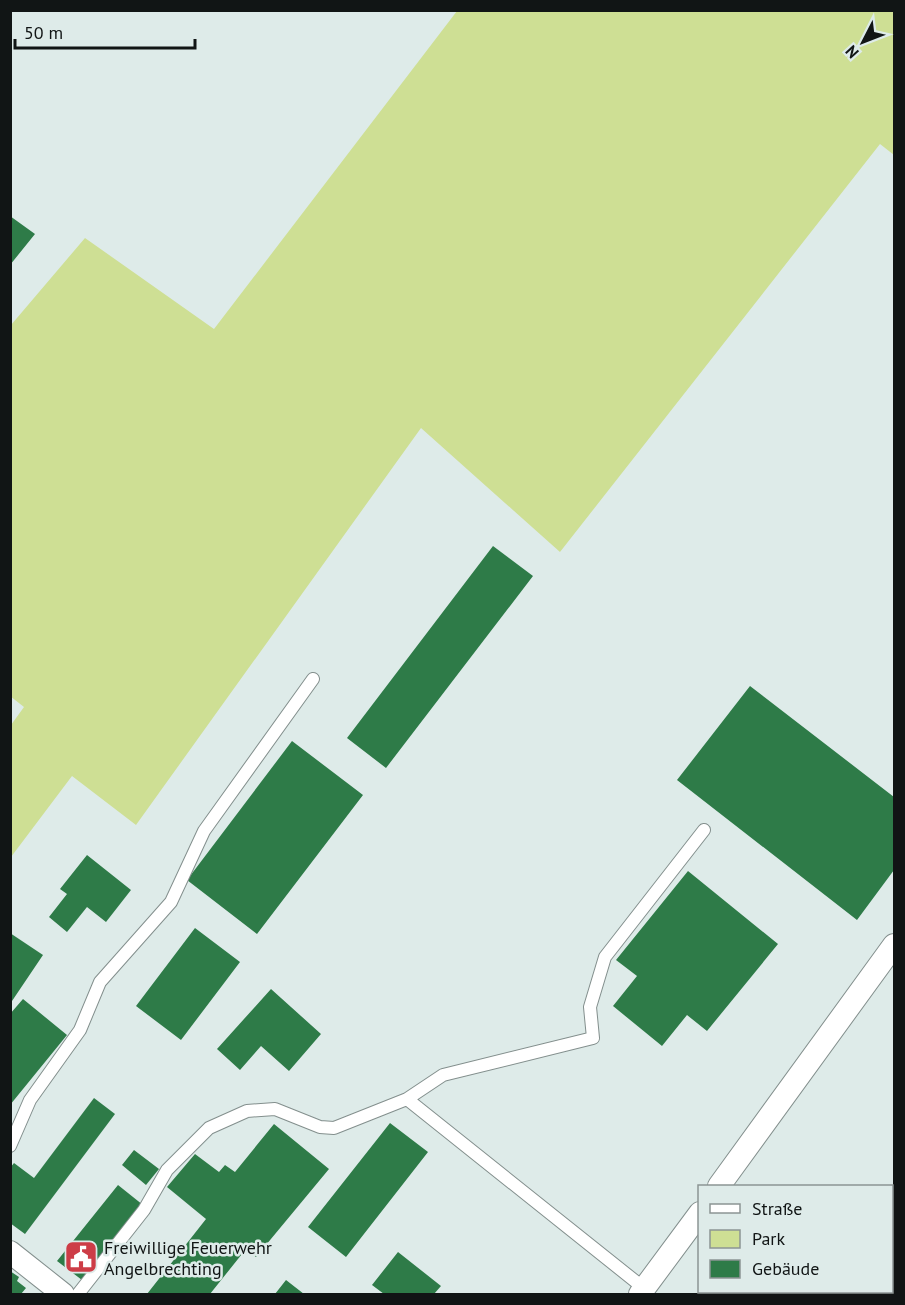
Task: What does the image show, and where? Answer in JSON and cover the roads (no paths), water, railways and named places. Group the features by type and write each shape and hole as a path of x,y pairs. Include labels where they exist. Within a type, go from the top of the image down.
{"street":[{"path":"720,1185 894,945"},
{"path":"643,1292 698,1214"},
{"path":"10,1252 63,1294"}],"lane":[{"path":"10,1146 30,1100 80,1030 100,982 171,902 204,831 313,680"},
{"path":"78,1294 144,1210 167,1170 209,1128 247,1111 275,1109 320,1126 334,1128 407,1099 443,1075 593,1038 590,1007 605,957 704,830"},
{"path":"407,1099 643,1292"}],"place":[{"name":"Freiwillige Feuerwehr Angelbrechting","path":"81,1257"}]}
